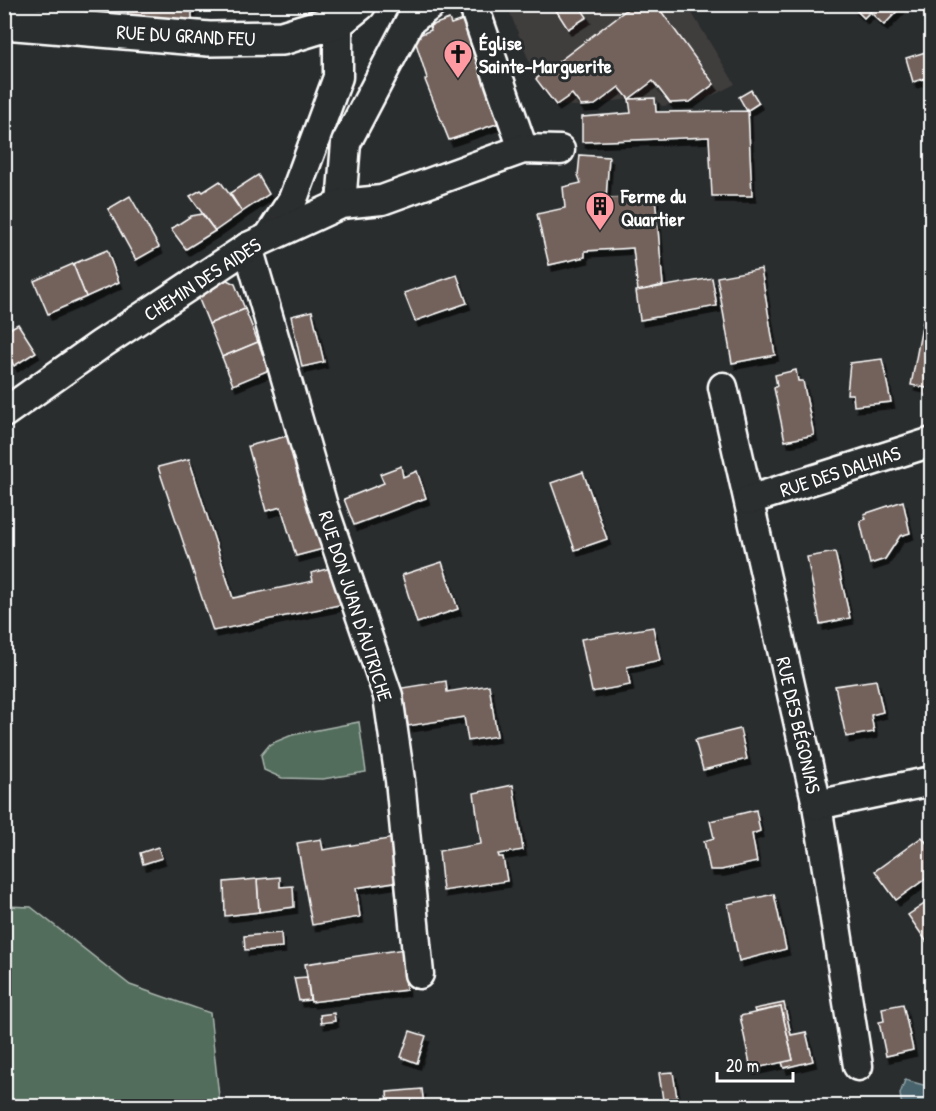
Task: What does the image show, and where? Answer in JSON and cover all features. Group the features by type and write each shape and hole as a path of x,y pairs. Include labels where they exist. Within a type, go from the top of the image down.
{"street":[{"path":"341,204 346,143 410,21 432,4"},
{"path":"473,4 516,125 522,149"},
{"name":"RUE DU GRAND FEU","path":"4,22 209,39 282,38 349,13"},
{"name":"CHEMIN DES AIDES","path":"4,413 100,345 259,241 293,200 338,77 349,13"},
{"path":"259,241 341,204 382,200 522,149 560,150"},
{"name":"RUE DON JUAN D'AUTRICHE","path":"259,241 324,506 388,696 400,780 419,974"},
{"name":"RUE DES BÉGONIAS","path":"723,387 817,805 858,1066"},
{"name":"RUE DES DALHIAS","path":"749,500 932,441"},
{"path":"817,805 932,781"}],"shaded area":[{"path":"507,5 687,5 735,84 702,101 662,106 655,98 629,99 581,106 556,105 536,79"}],"green space":[{"path":"359,722 366,772 323,779 282,778 264,770 261,755 270,744 292,735"},
{"path":"5,906 31,907 130,985 210,1013 220,1106 5,1106"}],"water":[{"path":"905,1080 931,1087 931,1106 902,1106 900,1094"}],"building":[{"path":"43,4 69,4 68,15 43,13"},
{"path":"69,4 94,4 94,17 68,15"},
{"path":"127,4 192,4 192,22 137,22 136,15 128,15"},
{"path":"552,4 578,4 587,17 568,29"},
{"path":"634,4 656,4 714,84 690,102 670,103 653,81 629,99 619,87 595,105 581,106 572,94 556,105 536,79"},
{"path":"853,4 904,4 884,25 870,12 864,18 852,6"},
{"name":"Église Sainte-Marguerite","path":"468,18 502,122 449,140 425,80 427,78 414,37 431,30 430,26 449,19 451,24"},
{"path":"932,50 932,76 913,82 906,58"},
{"path":"751,90 759,103 748,110 752,196 712,196 709,137 582,142 582,117 631,113 629,99 655,98 656,112 747,111 739,97"},
{"name":"Ferme du Quartier","path":"580,155 609,157 606,198 655,196 663,285 638,291 633,248 585,251 585,257 549,265 537,214 565,208 563,187 581,183 578,175"},
{"path":"258,175 269,194 242,212 230,193"},
{"path":"220,181 242,212 215,231 190,196 201,190 203,192"},
{"path":"130,196 159,247 136,260 108,209"},
{"path":"202,214 215,231 186,249 171,229 191,216"},
{"path":"107,250 119,282 86,297 73,264"},
{"path":"73,264 86,297 48,314 34,281"},
{"path":"761,269 775,355 732,363 717,277"},
{"path":"457,275 467,303 415,321 404,293"},
{"path":"712,278 717,306 640,320 636,291"},
{"path":"227,280 235,284 245,309 209,324 196,292"},
{"path":"245,309 258,342 222,357 209,324"},
{"path":"312,311 324,362 302,367 291,316"},
{"path":"923,321 932,322 932,389 911,385"},
{"path":"18,324 36,352 14,366 11,360 4,365 4,332"},
{"path":"258,342 269,370 233,385 222,357"},
{"path":"882,359 891,402 854,406 853,394 847,394 850,363"},
{"path":"796,370 798,381 803,381 814,435 785,441 774,388 777,386 775,375"},
{"path":"291,435 323,549 296,556 281,507 266,511 248,446"},
{"path":"189,459 233,598 313,581 311,573 335,567 344,604 213,631 158,467"},
{"path":"401,466 403,477 417,471 426,498 354,525 344,499 384,483 380,474"},
{"path":"583,472 607,539 575,550 551,483"},
{"path":"903,501 910,533 900,536 885,559 870,564 860,521 866,519 864,514"},
{"path":"835,552 850,618 820,624 807,557"},
{"path":"442,562 458,609 417,623 402,575"},
{"path":"653,627 660,660 627,667 630,685 592,692 581,639"},
{"path":"876,680 883,712 871,715 874,732 846,737 835,686"},
{"path":"446,681 447,692 489,685 497,736 468,741 464,717 408,726 402,688"},
{"path":"740,729 747,759 703,770 695,740"},
{"path":"513,785 523,850 498,854 499,857 503,857 507,881 443,891 439,851 481,844 474,793"},
{"path":"756,810 760,831 752,834 757,862 721,870 710,870 704,841 714,838 710,821"},
{"path":"922,837 932,850 932,874 896,900 875,871"},
{"path":"394,838 400,881 356,888 360,917 312,925 297,843 321,839 323,850"},
{"path":"158,847 162,858 143,864 140,853"},
{"path":"280,877 280,887 293,886 294,907 259,912 257,879"},
{"path":"257,879 259,912 225,916 224,882"},
{"path":"774,894 786,949 739,961 728,904"},
{"path":"932,899 932,948 931,948 908,915"},
{"path":"281,933 282,947 245,950 244,936"},
{"path":"404,949 406,990 311,1002 305,964"},
{"path":"307,977 310,1000 299,1001 294,978"},
{"path":"784,1003 791,1035 806,1032 813,1061 784,1068 782,1062 793,1060 781,1007 755,1012 754,1009"},
{"path":"903,1004 913,1050 886,1056 879,1022 884,1021 882,1008"},
{"path":"781,1007 793,1060 751,1069 740,1016"},
{"path":"334,1013 335,1021 321,1023 320,1015"},
{"path":"410,1031 426,1036 417,1063 401,1057"},
{"path":"673,1072 677,1098 663,1100 659,1073"},
{"path":"422,1089 424,1106 388,1106 387,1092"}],"place":[{"name":"Église Sainte-Marguerite","path":"458,80"},
{"name":"Ferme du Quartier","path":"600,232"}]}
